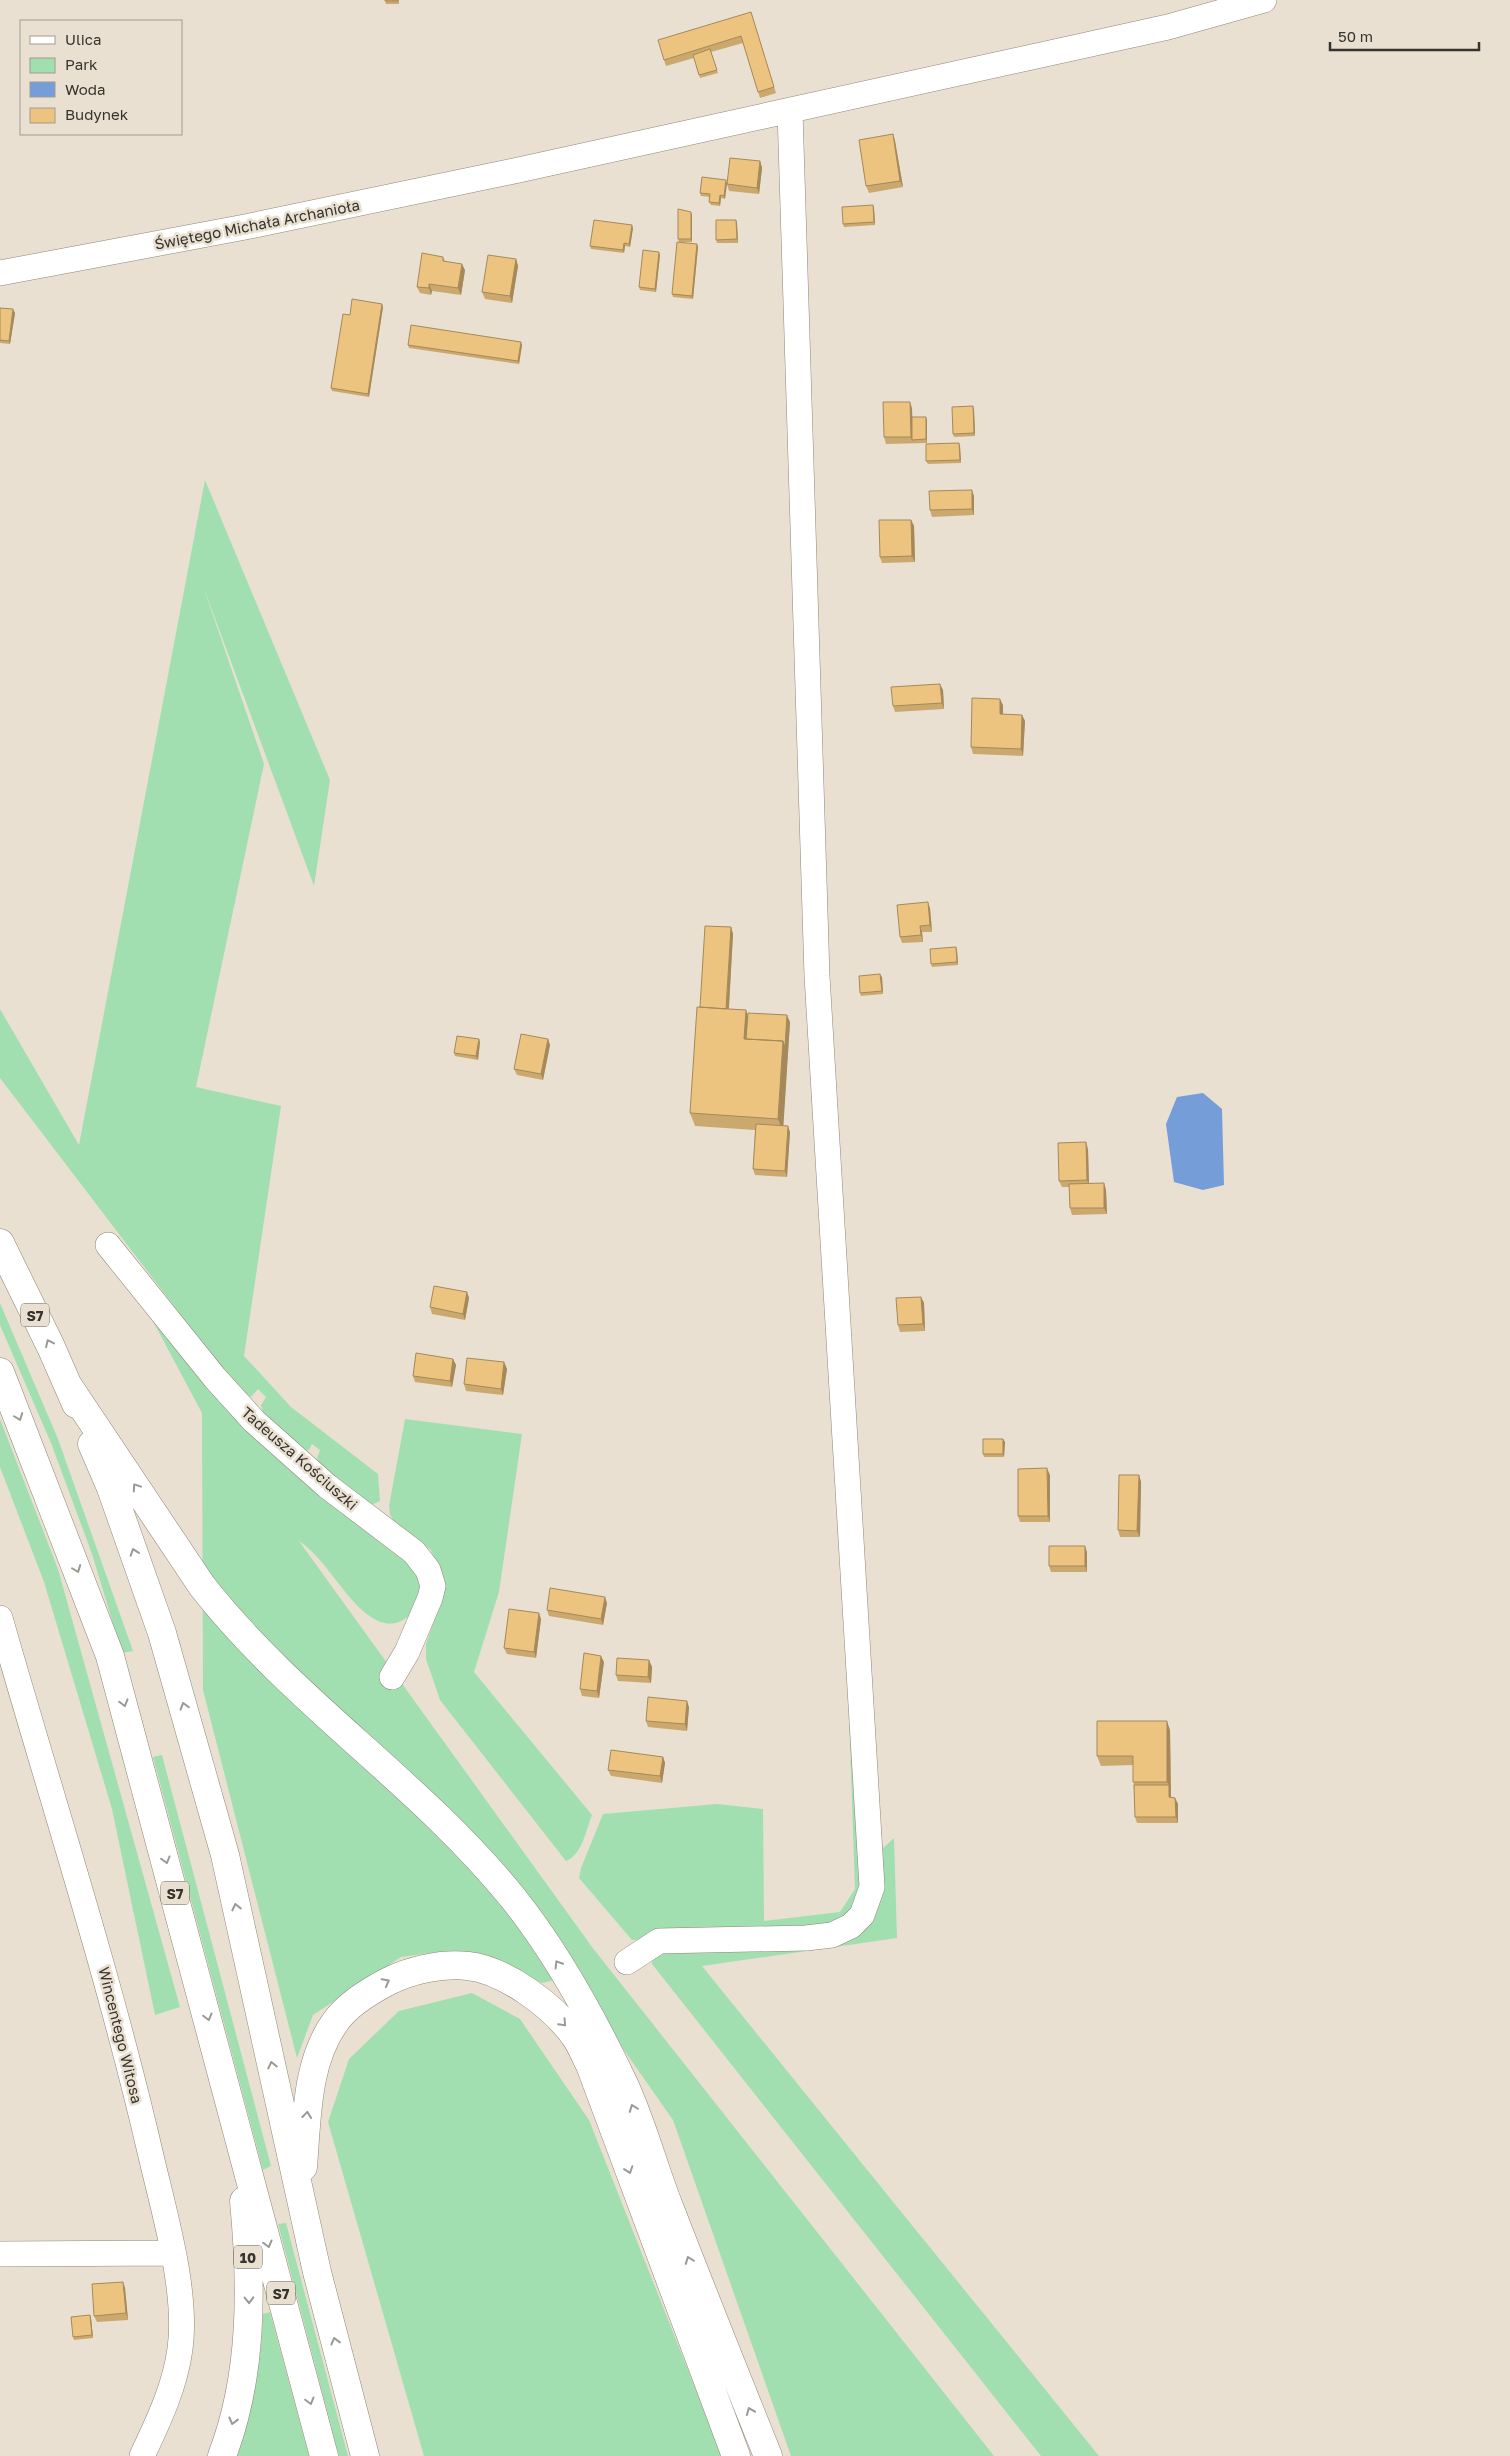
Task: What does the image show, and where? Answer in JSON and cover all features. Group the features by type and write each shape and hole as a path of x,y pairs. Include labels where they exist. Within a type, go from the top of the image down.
{"highway":[{"name":"S7","path":"0,1242 69,1388 111,1488 162,1633 225,1856 317,2272 365,2456"},
{"name":"S7","path":"0,1372 110,1656 324,2456"},
{"path":"69,1388 202,1586 223,1612 269,1663 468,1845 514,1900 552,1953 576,1992 622,2081 702,2294 768,2456"},
{"path":"301,2198 307,2115 312,2082 320,2054 336,2020 370,1991 399,1975 438,1966 469,1966 494,1974 521,1987 550,2010 574,2035 590,2066 736,2456"},
{"name":"10","path":"222,2456 239,2394 246,2349 249,2310 245,2209 238,2129"}],"street":[{"name":"Świętego Michała Archanioła","path":"0,273 245,227 514,171 1168,27 1264,0"},
{"path":"627,1962 659,1942 806,1938 832,1934 851,1926 862,1915 872,1887 817,976 790,111"},
{"name":"Tadeusza Kościuszki","path":"108,1245 215,1378 254,1421 327,1486 414,1552 428,1570 432,1586 430,1598 407,1652 392,1677"},
{"name":"Wincentego Witosa","path":"0,1618 102,1960 130,2066 173,2253 181,2318 180,2349 165,2407 142,2456"},
{"path":"0,2254 173,2253"}],"green space":[{"path":"205,480 330,780 314,886 203,586 264,764 196,1087 281,1106 244,1356 291,1407 378,1474 380,1501 369,1506 320,1465 317,1458 320,1450 312,1444 309,1450 301,1450 263,1413 261,1405 266,1397 258,1389 251,1397 238,1390 0,1078 0,1009 79,1145"},
{"path":"139,1295 413,1568 420,1588 415,1607 407,1618 402,1621 390,1624 383,1623 366,1613 356,1604 319,1559 299,1541 592,1947 994,2456 791,2456 673,2120 572,1976 542,1983 490,1958 438,1952 401,1957 313,2015 297,2058 203,1690 202,1413"},
{"path":"0,1303 58,1439 133,1651 122,1653 92,1554 51,1443 0,1325"},
{"path":"0,1419 58,1569 180,2007 155,2015 112,1809 44,1582 0,1467"},
{"path":"405,1419 522,1434 499,1592 474,1672 592,1815 580,1848 566,1861 440,1700 426,1659 426,1644 438,1610 441,1576 431,1550 394,1521 390,1515 389,1506"},
{"path":"848,1685 862,1903 829,1929 632,1940 579,1878 581,1868 603,1814 717,1804 763,1809 764,1921 840,1912 855,1889"},
{"path":"162,1755 271,2166 263,2170 153,1757"},
{"path":"894,1838 897,1938 702,1966 1099,2456 1041,2456 652,1964 653,1956 658,1950 836,1939 880,1851"},
{"path":"472,1993 520,2019 589,2120 722,2456 424,2456 328,2122 349,2059 399,2011"},
{"path":"286,2223 348,2456 339,2456 278,2224"},
{"path":"270,2312 309,2456 235,2456 252,2403 260,2351 263,2314"}],"water":[{"path":"1203,1093 1222,1109 1224,1185 1203,1190 1174,1182 1166,1124 1177,1097"}],"building":[{"path":"751,12 774,87 758,92 741,36 664,60 658,40"},
{"path":"710,49 717,70 699,75 693,55"},
{"path":"893,134 900,181 866,186 859,140"},
{"path":"730,158 760,161 757,188 727,184"},
{"path":"702,177 726,180 724,196 720,195 719,203 709,202 710,194 700,193"},
{"path":"873,205 874,222 843,224 842,207"},
{"path":"678,209 691,212 691,239 678,239"},
{"path":"594,220 632,225 629,244 624,243 623,250 590,246"},
{"path":"716,220 736,220 737,239 716,240"},
{"path":"677,242 697,244 692,296 672,294"},
{"path":"643,250 659,252 655,289 639,287"},
{"path":"422,253 443,257 443,261 462,264 458,288 429,284 429,288 417,287"},
{"path":"488,255 516,259 510,296 482,292"},
{"path":"352,299 382,304 368,394 331,388 343,314 350,315"},
{"path":"0,308 13,309 9,341 0,340"},
{"path":"411,325 521,342 518,361 408,345"},
{"path":"883,402 910,402 911,437 884,437"},
{"path":"973,406 974,433 953,434 952,407"},
{"path":"912,417 926,417 926,439 912,440"},
{"path":"959,443 960,460 926,461 926,444"},
{"path":"972,490 972,509 930,510 929,491"},
{"path":"879,520 911,520 912,556 880,557"},
{"path":"940,684 942,703 893,706 891,687"},
{"path":"972,698 1000,699 1000,714 1022,715 1021,749 971,747"},
{"path":"928,902 930,925 920,926 921,935 900,937 897,905"},
{"path":"705,926 731,927 726,1009 700,1007"},
{"path":"956,947 957,962 931,964 930,949"},
{"path":"880,974 882,991 860,993 859,976"},
{"path":"697,1007 746,1010 744,1039 783,1041 778,1119 690,1113"},
{"path":"748,1013 787,1015 785,1047 783,1041 746,1039"},
{"path":"521,1034 548,1039 541,1074 514,1069"},
{"path":"457,1036 479,1039 476,1056 454,1053"},
{"path":"756,1124 788,1126 785,1171 753,1169"},
{"path":"1086,1142 1087,1180 1059,1181 1058,1143"},
{"path":"1104,1183 1104,1208 1070,1208 1069,1184"},
{"path":"434,1286 467,1292 463,1314 430,1307"},
{"path":"921,1297 923,1324 898,1325 896,1298"},
{"path":"416,1353 453,1359 450,1381 413,1376"},
{"path":"467,1358 504,1362 501,1389 464,1384"},
{"path":"983,1439 1003,1439 1003,1454 983,1454"},
{"path":"1047,1468 1048,1516 1018,1516 1018,1469"},
{"path":"1119,1475 1139,1475 1137,1531 1118,1530"},
{"path":"1049,1546 1085,1546 1085,1566 1049,1566"},
{"path":"550,1588 605,1597 601,1619 547,1610"},
{"path":"509,1609 539,1613 534,1652 504,1648"},
{"path":"584,1653 601,1656 597,1691 580,1689"},
{"path":"617,1658 649,1660 648,1677 616,1675"},
{"path":"648,1697 687,1701 685,1724 646,1721"},
{"path":"1097,1721 1167,1721 1167,1782 1133,1782 1133,1756 1097,1756"},
{"path":"611,1750 663,1757 660,1776 608,1770"},
{"path":"1134,1785 1169,1785 1169,1797 1175,1798 1176,1817 1135,1817"},
{"path":"123,2282 126,2313 94,2316 92,2284"},
{"path":"90,2315 92,2335 73,2337 71,2317"}]}
